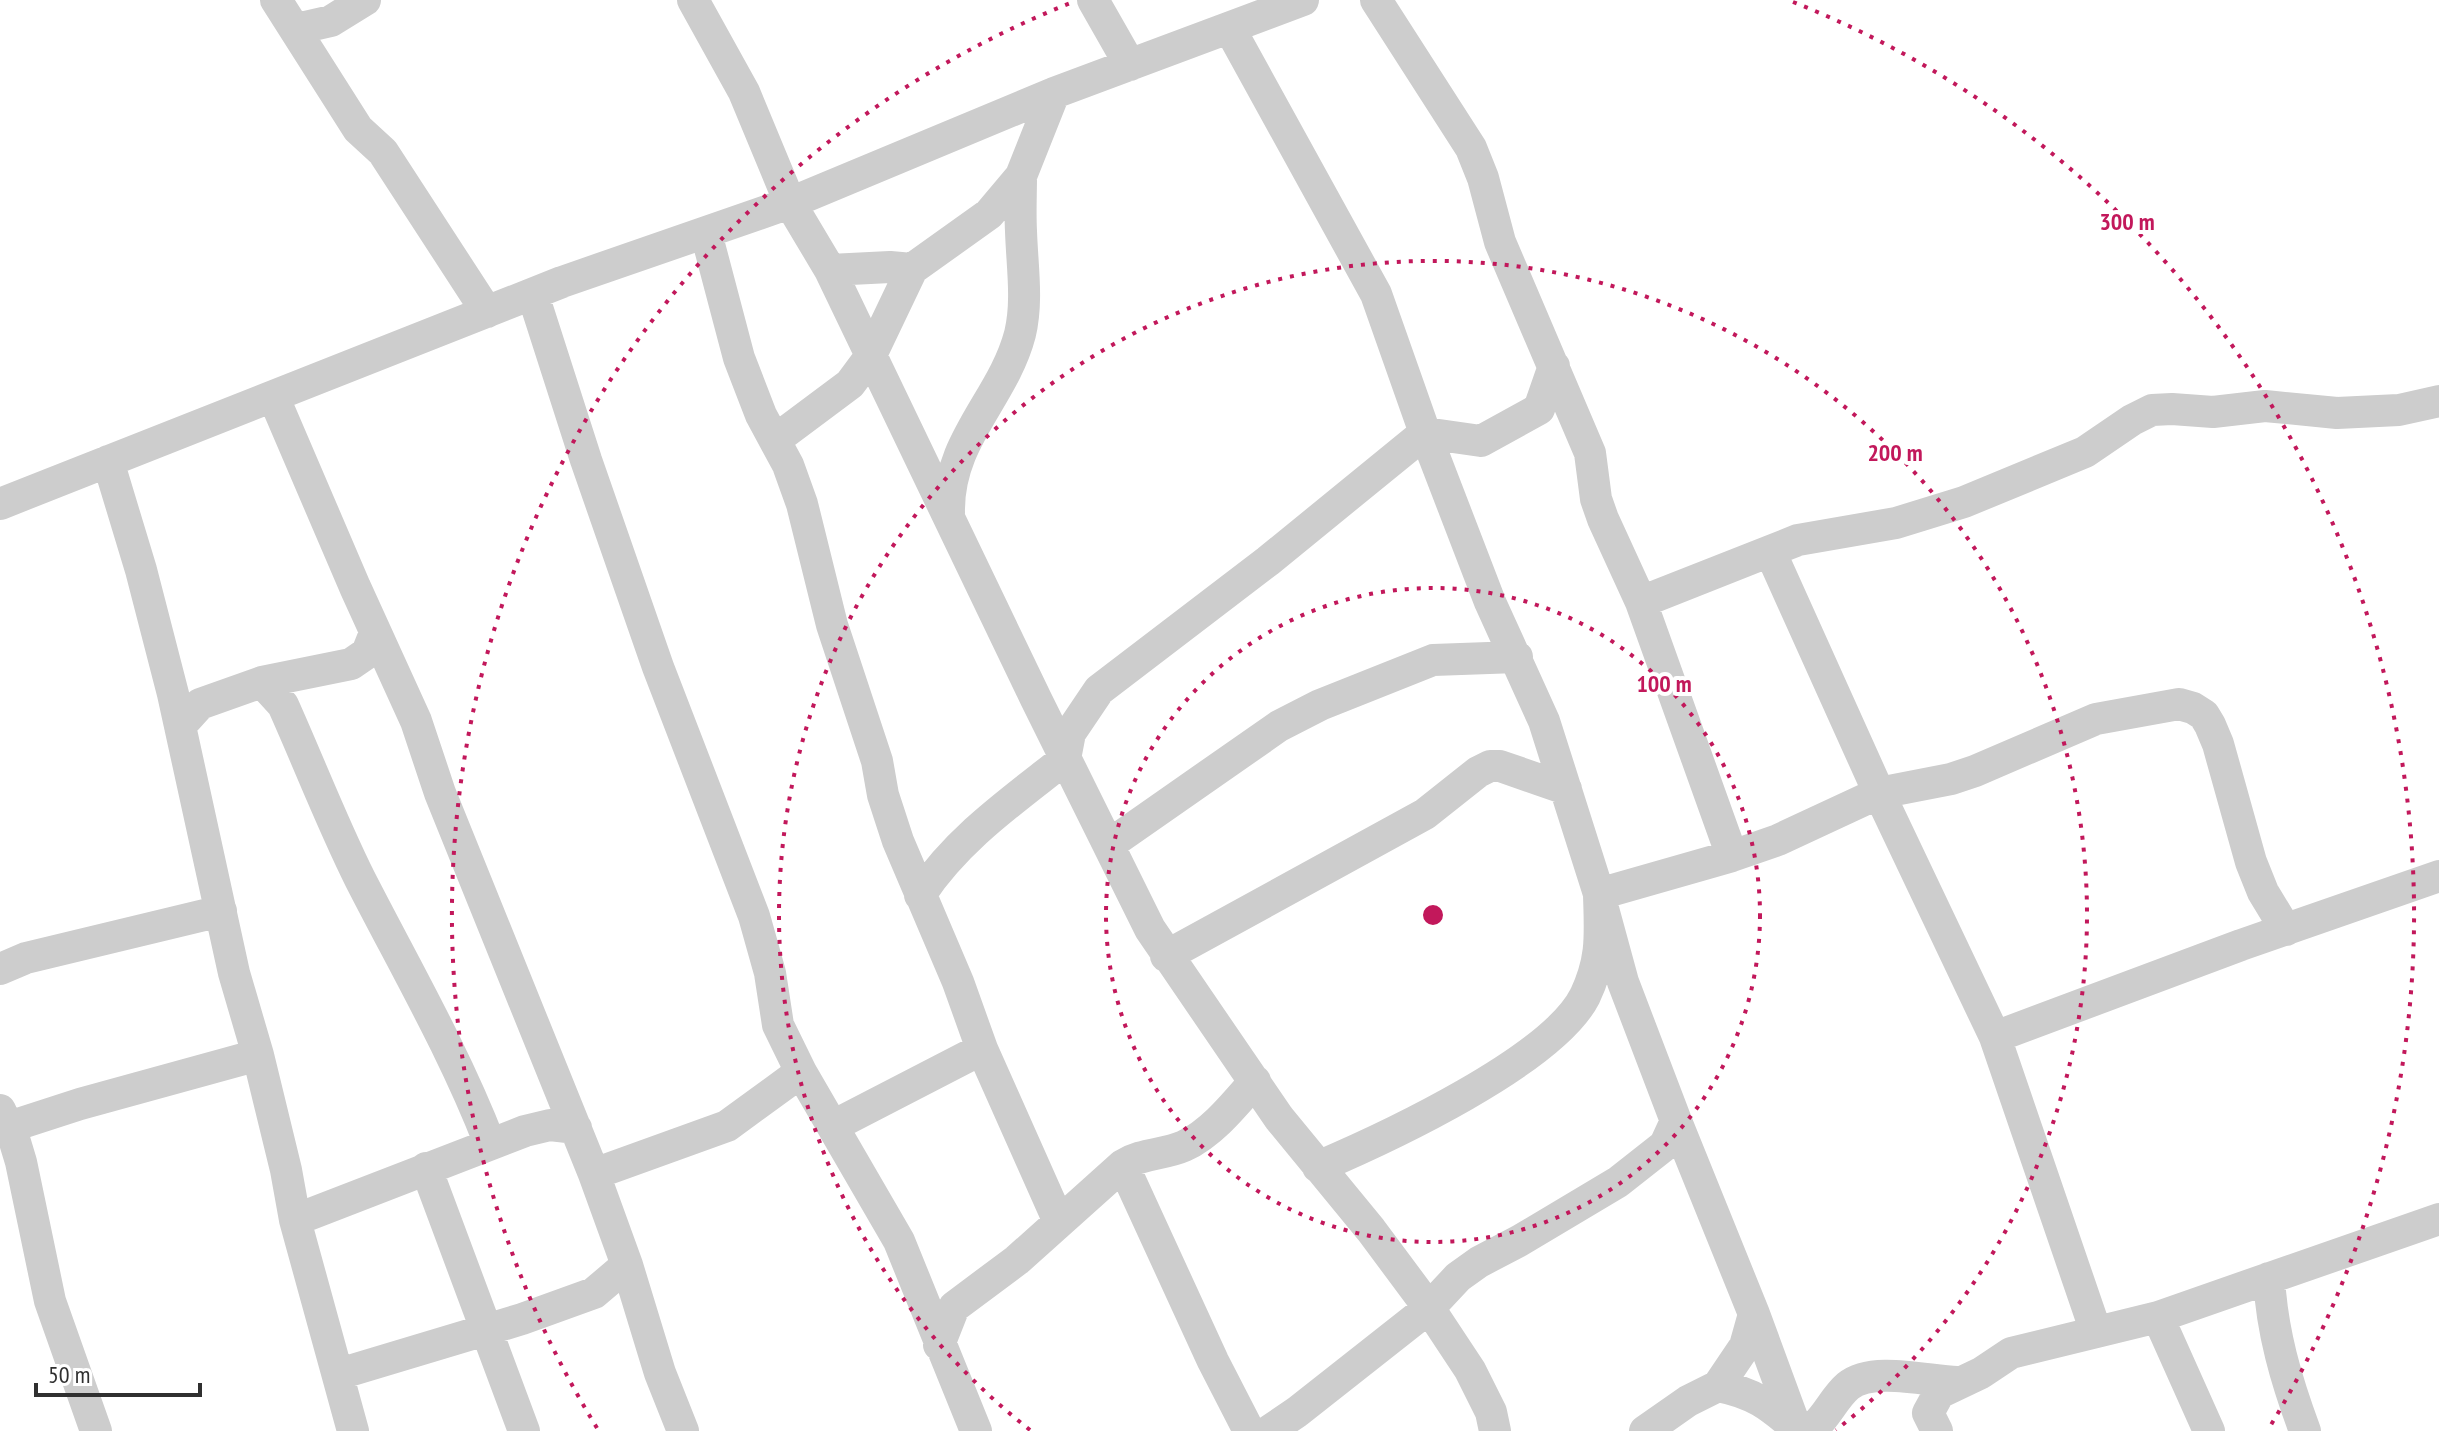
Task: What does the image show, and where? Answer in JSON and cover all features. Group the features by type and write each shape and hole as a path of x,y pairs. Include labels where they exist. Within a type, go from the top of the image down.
{"street":[{"path":"276,0 353,122 383,152 487,312"},
{"path":"296,29 331,21 365,0"},
{"path":"693,0 744,92 790,203 830,270 1150,929 1279,1118 1371,1230 1429,1308 1470,1370 1491,1412 1495,1431"},
{"path":"1093,0 1130,65"},
{"path":"1376,0 1471,148 1483,178 1500,242 1590,453 1596,499 1603,519 1641,602 1732,856"},
{"path":"0,504 487,312 790,203 1054,93 1230,29 1283,3"},
{"path":"1230,29 1376,294 1490,602 1544,721 1599,894 1623,982 1677,1139 1754,1314 1797,1429"},
{"path":"775,440 843,391 870,357 912,269 989,214 1021,176 1054,93"},
{"path":"949,513 948,490 954,467 1011,359 1020,332 1024,273 1021,176"},
{"path":"706,233 739,358 761,415 788,465 802,504 832,625 877,761 894,830 958,982 982,1049 1059,1222"},
{"path":"830,270 912,269"},
{"path":"533,295 658,667 754,916 770,973 778,1025 801,1072 899,1241 976,1431"},
{"path":"920,895 944,861 973,832 1065,759 1070,733 1099,690 1268,561 1425,433 1481,441 1539,409 1554,366"},
{"path":"274,398 416,721 440,793 594,1174 627,1265 660,1373 671,1427"},
{"path":"1641,602 1798,540 1896,523 1964,502 2085,452 2152,410 2213,412 2265,406 2337,413 2399,410 2439,401"},
{"path":"108,461 184,708 234,973 258,1055 295,1220 353,1431"},
{"path":"1770,551 1879,793 1995,1037 2096,1332"},
{"path":"184,708 272,694 297,675 351,664 367,653 375,633"},
{"path":"1110,844 1279,726 1320,705 1433,660 1517,657"},
{"path":"272,694 359,876 438,1025 468,1087 490,1144"},
{"path":"1599,894 1778,840 1879,793 1951,779 1975,771 2096,719 2179,704 2204,715 2218,744 2251,862 2263,892 2286,930"},
{"path":"1166,956 1425,814 1490,766 1500,766 1566,789"},
{"path":"1995,1037 2439,876"},
{"path":"1318,1167 1401,1131 1519,1060 1563,1025 1584,998 1600,957 1599,894"},
{"path":"0,969 26,958 221,911"},
{"path":"833,1126 982,1049"},
{"path":"96,1431 50,1301 21,1162 4,1119 80,1104 258,1055"},
{"path":"594,1174 727,1126 801,1072"},
{"path":"939,1345 954,1307 1017,1260 1123,1165 1138,1157 1181,1147 1199,1137 1255,1081"},
{"path":"295,1220 490,1144 550,1125 576,1128"},
{"path":"1269,1431 1429,1308 1458,1277 1479,1262 1597,1197 1677,1139"},
{"path":"1123,1165 1213,1361 1249,1431"},
{"path":"426,1168 524,1431"},
{"path":"1937,1431 1928,1413 1939,1393 1981,1373 2011,1353 2158,1317 2439,1219"},
{"path":"339,1374 594,1293 627,1265"},
{"path":"2269,1278 2276,1342 2305,1431"},
{"path":"1645,1431 1688,1401 1718,1386 1745,1346 1754,1314"},
{"path":"2158,1317 2209,1431"},
{"path":"1797,1429 1816,1425 1836,1398 1857,1381 1897,1376 1957,1382"},
{"path":"1718,1386 1756,1396 1797,1429"}]}
